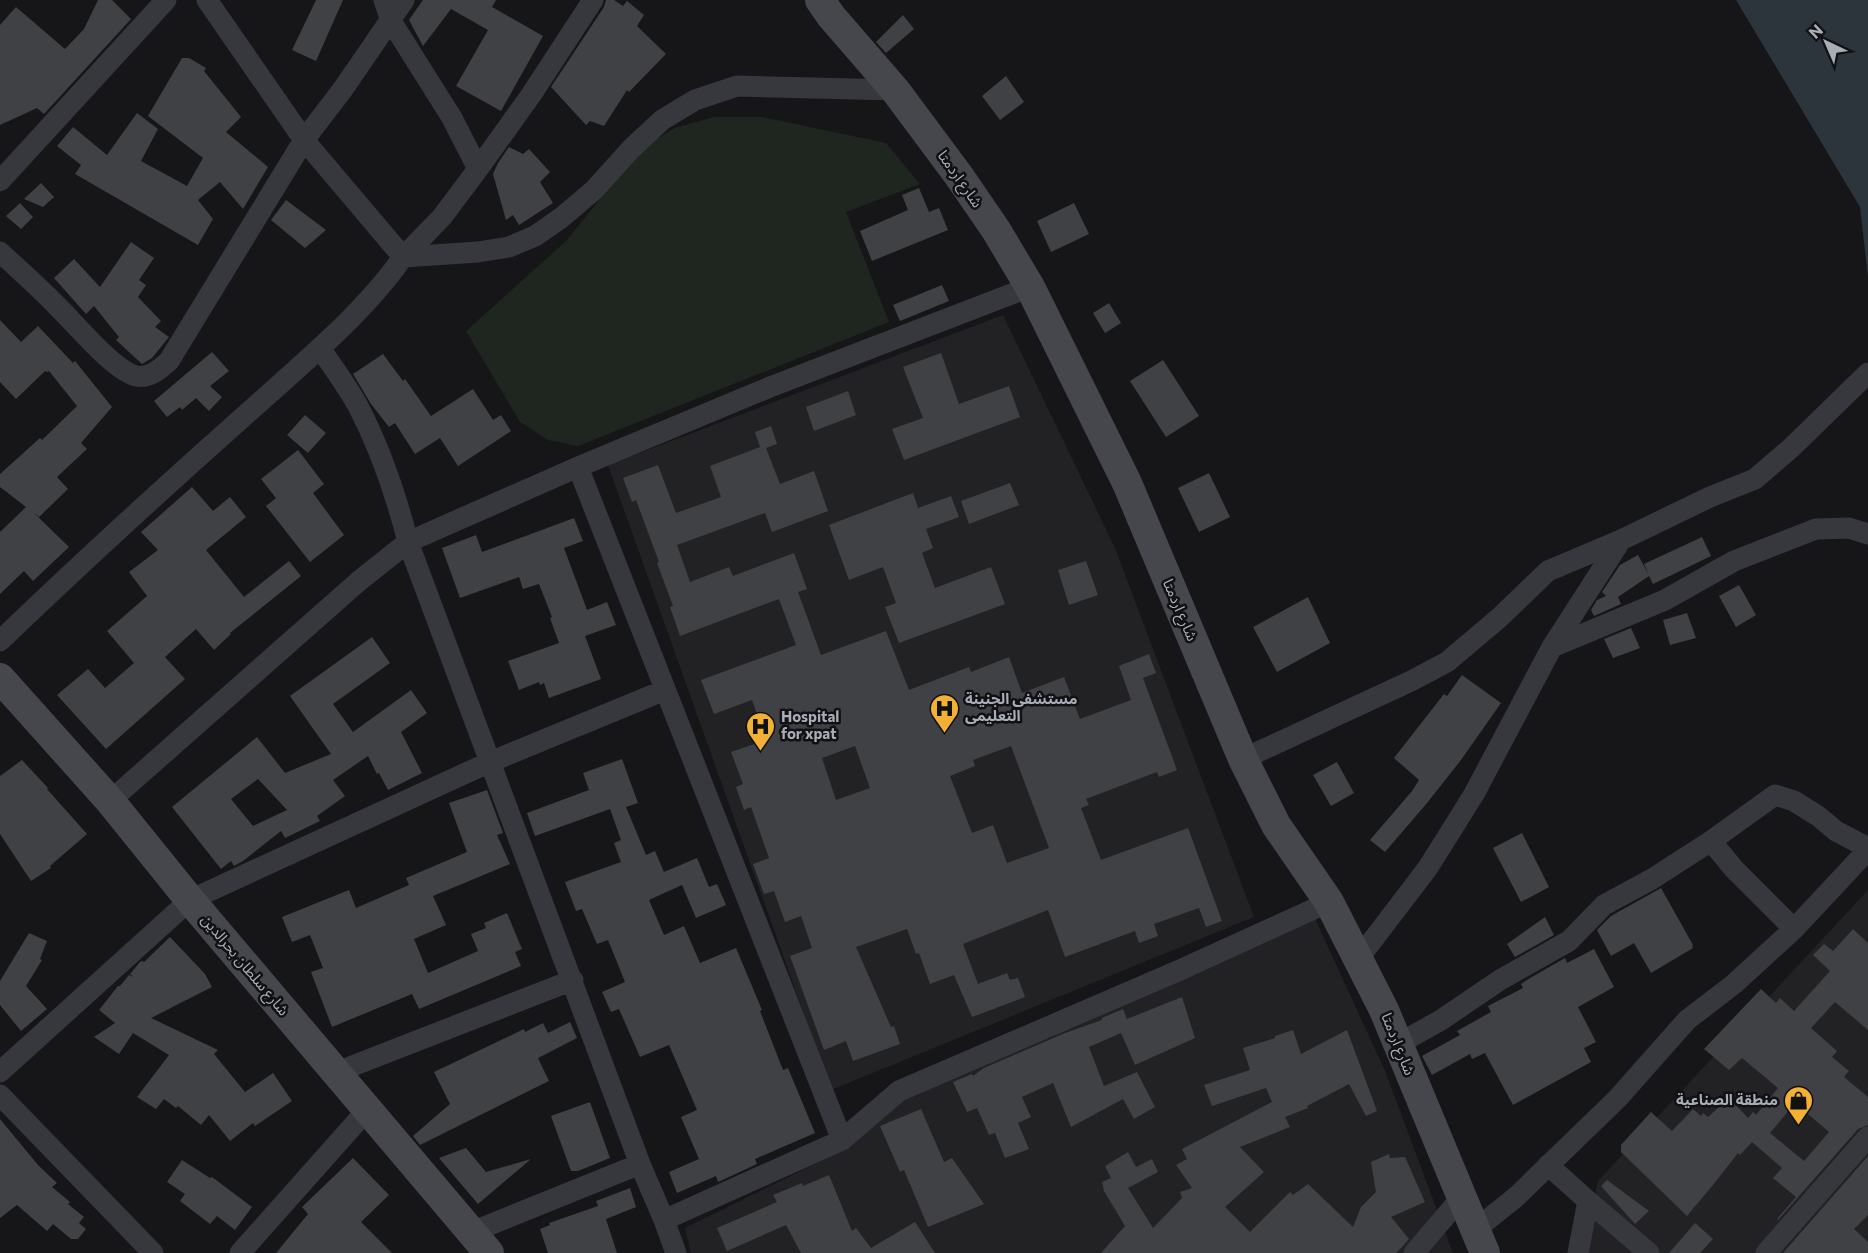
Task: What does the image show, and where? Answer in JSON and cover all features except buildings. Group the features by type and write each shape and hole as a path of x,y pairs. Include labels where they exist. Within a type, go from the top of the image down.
{"main road":[{"name":"شارع اردمتا","path":"820,0 895,90 959,176 996,230 1030,287 1127,483 1243,759 1276,825 1329,902 1384,1010 1480,1241"},
{"name":"شارع سلطان بحرالدين","path":"0,678 110,801 190,900 480,1243"}],"street":[{"path":"0,180 166,0"},
{"path":"207,0 304,140 403,257"},
{"path":"384,0 391,21 452,118 478,169"},
{"path":"0,252 89,340 123,369 135,376 142,377 152,374 169,361 304,140 405,0"},
{"path":"0,641 95,550 320,348 387,281 403,257 442,217 478,169 531,95 593,0"},
{"path":"403,257 478,252 509,246 535,236 561,219 594,190 631,149 662,120 695,100 737,86 895,90"},
{"path":"110,801 359,581 408,542 578,467 770,387 1030,287"},
{"path":"320,348 357,405 385,464 408,542 640,1164 676,1253"},
{"path":"1243,759 1447,662 1499,618 1548,571 1621,540 1710,497 1755,479 1791,448 1868,373"},
{"path":"578,467 842,1140"},
{"path":"1552,647 1665,600 1734,561 1816,529 1849,528 1868,534"},
{"path":"1359,958 1427,869 1451,831 1474,794 1552,647 1621,540"},
{"path":"0,1072 190,900 490,762 665,690"},
{"path":"1398,1044 1441,1020 1500,980 1569,941 1604,905 1652,879 1711,841 1775,795 1794,801 1836,831 1868,849 1794,929 1734,984 1687,1020 1618,1098 1516,1197 1480,1241"},
{"path":"1711,841 1734,869 1794,929"},
{"path":"664,1220 842,1140 899,1091 1180,970 1329,902"},
{"path":"337,1072 573,980"},
{"path":"0,1095 153,1253"},
{"path":"240,1253 368,1109"},
{"path":"1766,1253 1868,1137"},
{"path":"480,1243 640,1164"},
{"path":"1548,1165 1649,1253"},
{"path":"1414,1253 1461,1198"},
{"path":"1578,1253 1588,1201"}],"shaded area":[{"path":"1736,0 1868,0 1868,277 1860,207"},
{"path":"714,117 762,117 886,143 920,184 846,212 889,322 578,446 548,440 520,422 466,331 566,241 642,148 675,128"},
{"name":"مستشفي الجنينة التعليمى","path":"1003,315 1115,548 1254,917 831,1090 608,465"},
{"path":"1868,890 1868,1253 1582,1253 1598,1181"},
{"path":"1313,914 1385,1071 1453,1253 691,1253 685,1228 829,1157 913,1091"}],"place":[{"name":"مستشفي الجنينة التعليمى","path":"944,734"},
{"name":"Hospital for xpat","path":"760,752"},
{"name":"منطقة الصناعية","path":"1799,1126"}]}
